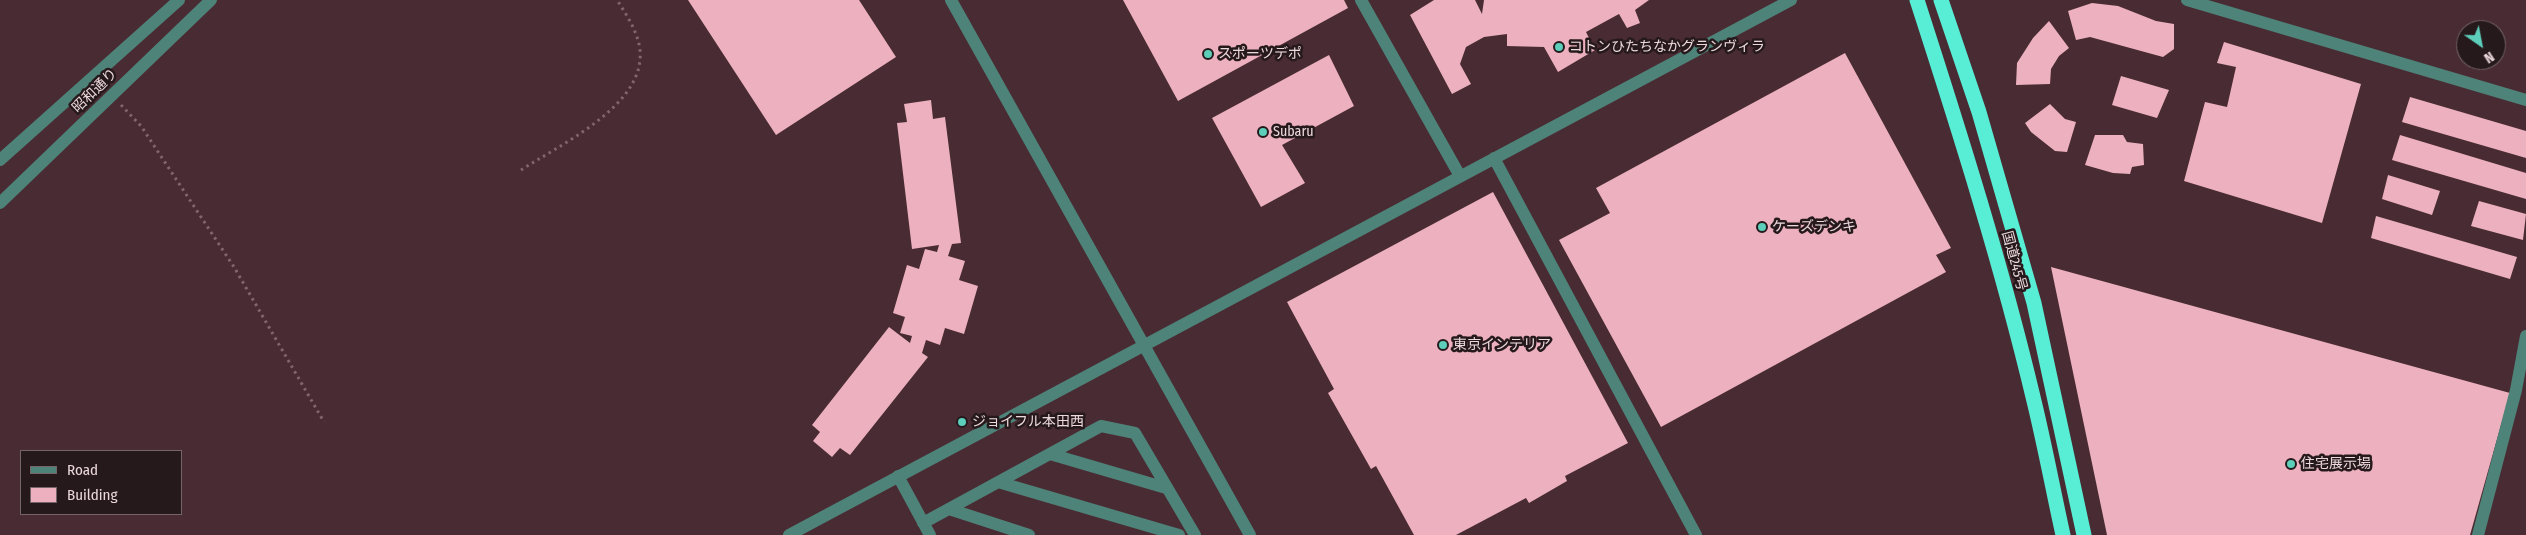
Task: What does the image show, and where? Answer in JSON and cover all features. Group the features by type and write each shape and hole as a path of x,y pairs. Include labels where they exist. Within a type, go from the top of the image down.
{"highway":[{"name":"国道245号","path":"1917,0 1976,185 2010,308 2034,402 2063,535"},
{"name":"国道245号","path":"1941,0 1979,112 2034,303 2084,535"}],"street":[{"name":"昭和通り","path":"0,160 179,0"},
{"name":"昭和通り","path":"0,203 211,0"},
{"path":"951,0 1250,535"},
{"path":"1361,0 1460,176"},
{"path":"788,535 1790,0"},
{"path":"2187,0 2526,100"},
{"path":"1494,158 1696,535"},
{"path":"2478,535 2516,390 2526,336"},
{"path":"923,523 1101,426 1134,433 1194,535"},
{"path":"1050,454 1166,488"},
{"path":"898,476 930,535"},
{"path":"998,482 1179,535"},
{"path":"949,509 1028,535"}],"path":[{"path":"521,170 595,123 632,88 640,58 632,22 616,0"},
{"path":"112,95 141,126 234,267 324,422"}],"building":[{"path":"688,0 859,0 896,57 776,135"},
{"name":"スポーツデポ","path":"1123,0 1344,0 1348,8 1178,101"},
{"name":"コトンひたちなかグランヴィラ","path":"1434,0 1475,0 1482,14 1484,0 1649,0 1635,10 1640,23 1627,28 1619,14 1586,32 1595,50 1558,72 1544,47 1507,46 1507,34 1484,37 1466,47 1460,64 1471,84 1452,94 1410,15"},
{"path":"2092,3 2118,6 2156,21 2174,24 2174,49 2163,57 2090,37 2076,40 2068,11"},
{"path":"2049,21 2069,48 2059,56 2051,69 2050,84 2016,85 2017,63 2033,38"},
{"path":"2224,42 2361,84 2322,223 2184,181 2205,102 2227,107 2236,67 2217,63"},
{"name":"ケーズデンキ","path":"1845,53 1951,248 1936,255 1946,272 1661,427 1559,240 1610,213 1596,188"},
{"name":"Subaru","path":"1329,55 1354,106 1282,145 1305,183 1261,207 1212,118"},
{"path":"2121,76 2169,90 2157,118 2112,105"},
{"path":"2410,97 2526,131 2526,158 2402,122"},
{"path":"931,100 933,119 945,117 961,243 952,244 948,256 965,261 959,280 978,286 964,334 945,328 940,345 926,340 922,353 928,357 850,455 840,448 832,457 813,441 820,432 812,425 889,327 910,343 912,336 900,333 905,317 893,313 907,265 919,269 925,249 937,252 939,245 912,249 897,123 907,122 904,104"},
{"path":"2050,104 2065,119 2076,122 2067,152 2055,151 2031,132 2025,123"},
{"path":"2095,135 2123,135 2127,142 2143,144 2144,165 2132,167 2130,174 2113,173 2085,165"},
{"path":"2400,135 2526,173 2526,199 2392,160"},
{"path":"2388,175 2440,191 2432,215 2382,199"},
{"name":"東京インテリア","path":"1493,192 1628,443 1565,476 1567,481 1529,503 1526,498 1456,535 1414,535 1376,466 1371,469 1328,393 1334,389 1287,302"},
{"path":"2479,201 2526,214 2523,240 2471,226"},
{"path":"2376,216 2517,257 2510,279 2371,238"},
{"name":"住宅展示場","path":"2051,267 2510,393 2470,535 2107,535"}],"place":[{"name":"コトンひたちなかグランヴィラ","path":"1559,47"},
{"name":"スポーツデポ","path":"1208,54"},
{"name":"Subaru","path":"1263,132"},
{"name":"ケーズデンキ","path":"1762,227"},
{"name":"東京インテリア","path":"1443,345"},
{"name":"ジョイフル本田西","path":"962,422"},
{"name":"住宅展示場","path":"2291,464"}]}
